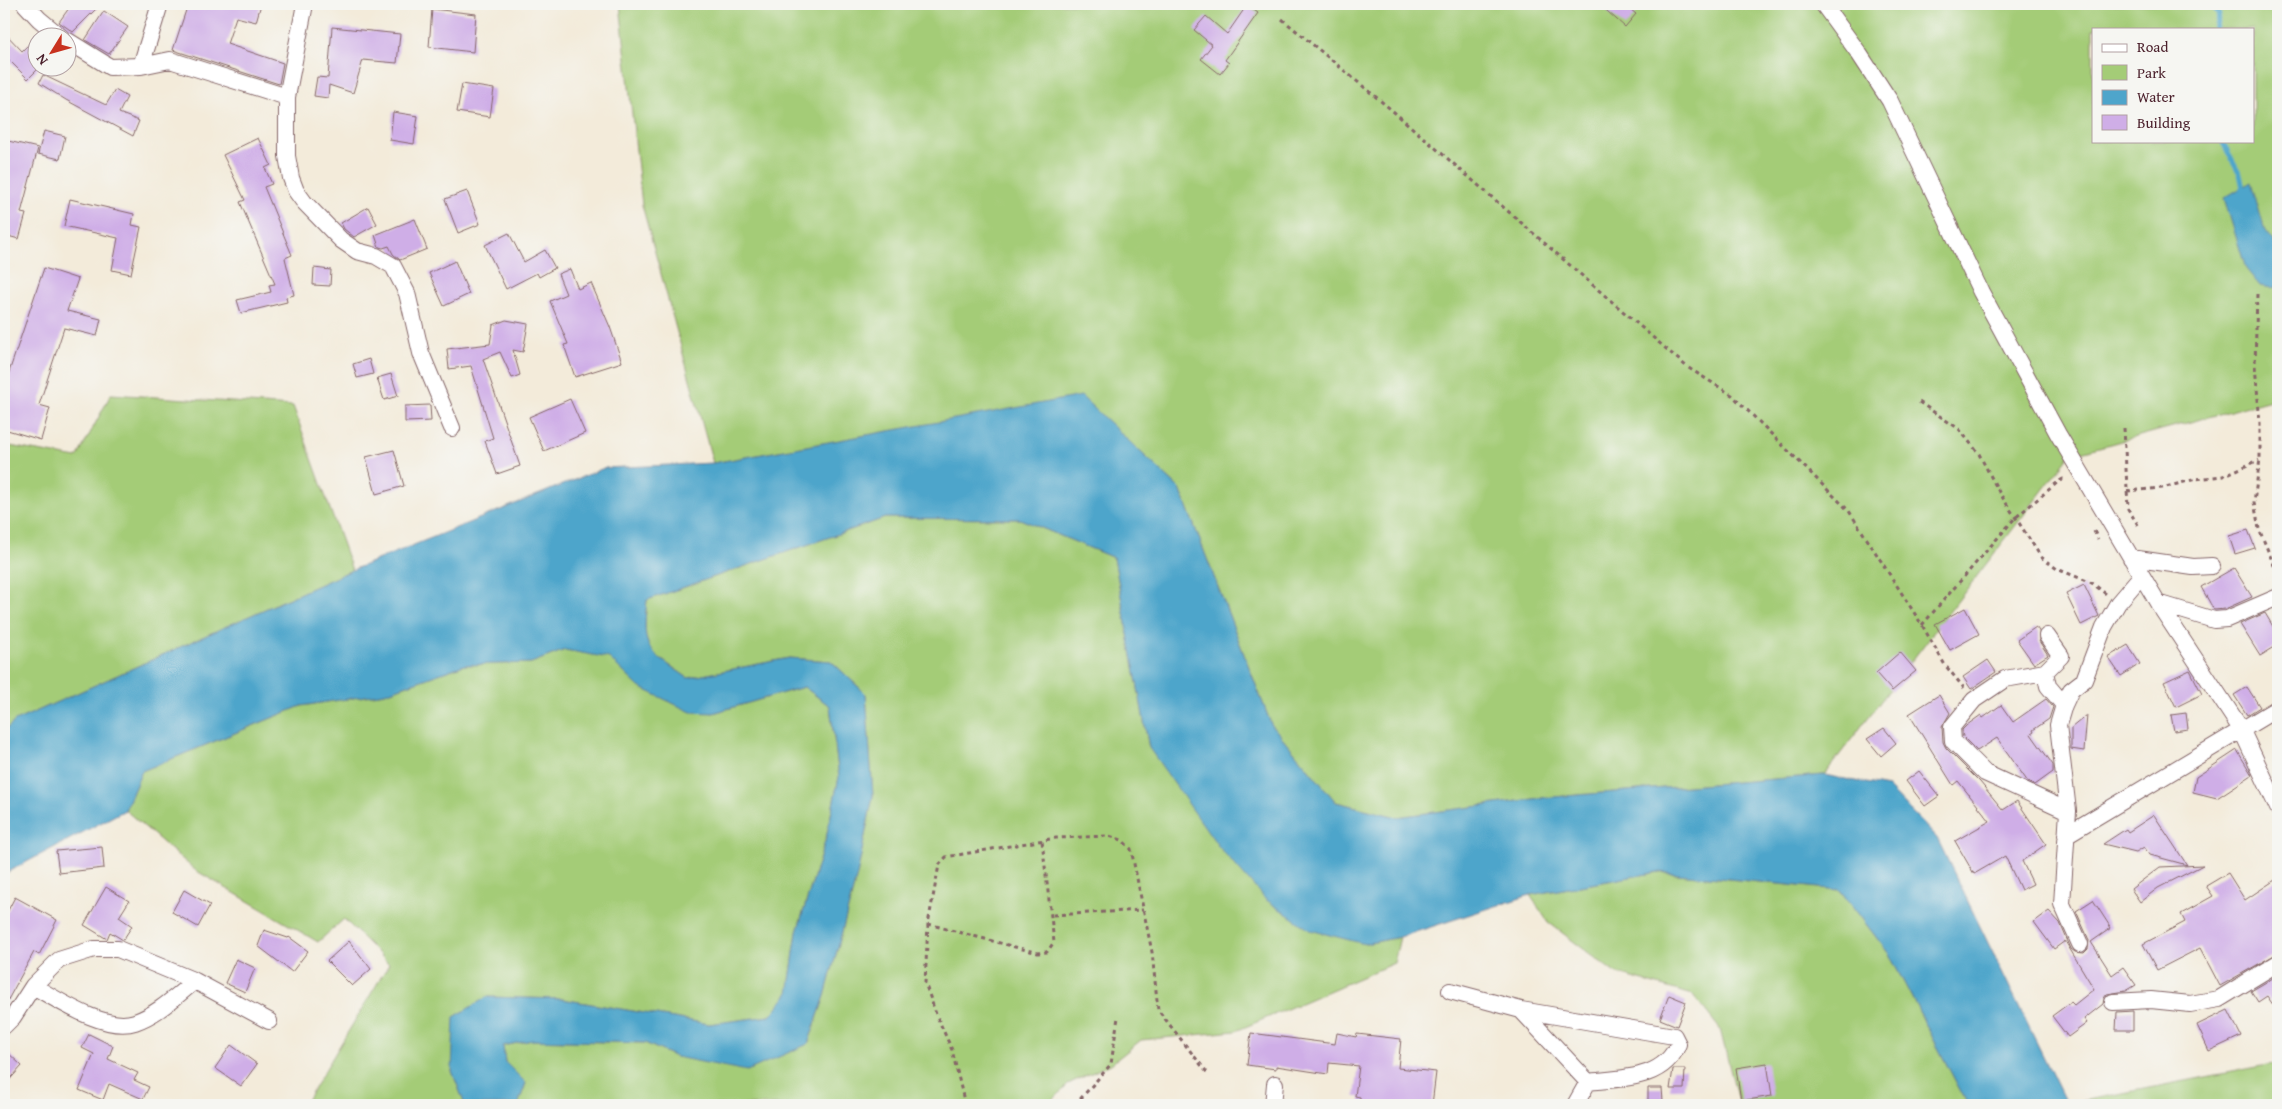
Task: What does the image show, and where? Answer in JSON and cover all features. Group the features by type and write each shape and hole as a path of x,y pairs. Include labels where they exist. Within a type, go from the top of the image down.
{"street":[{"path":"25,4 50,28"},
{"path":"141,66 160,4"},
{"path":"305,4 287,97 287,156 296,191 341,240 357,251 376,256 393,266 407,293 422,353 452,428"},
{"path":"1823,4 1858,52 1890,101 1981,292 2062,442 2141,576 2241,729 2278,808"},
{"path":"78,47 110,67 141,66 170,60 287,97"},
{"path":"2131,558 2193,567 2212,566"},
{"path":"2080,944 2062,904 2068,811 2058,725 2071,690 2084,680 2104,627 2118,603 2141,576"},
{"path":"2158,603 2214,620 2227,618 2278,597"},
{"path":"2047,636 2061,656 2045,672 2005,679 1974,700 1952,728 1954,741 1985,773 2068,811"},
{"path":"2045,672 2048,686 2064,705"},
{"path":"2066,835 2278,708"},
{"path":"4,1026 13,1017 33,986 59,960 94,949 118,949 195,981 269,1021"},
{"path":"2113,1002 2151,1000 2190,1004 2219,999 2278,964"},
{"path":"33,986 70,1007 114,1024 134,1023 159,1010 195,981"},
{"path":"1450,991 1521,1010 1674,1036 1678,1044 1661,1068 1637,1076 1588,1082"},
{"path":"1521,1010 1588,1082"},
{"path":"1575,1105 1588,1082"},
{"path":"1273,1105 1275,1084"}],"path":[{"path":"1282,19 1394,112 1687,367 1732,395 1849,510 1922,625 1945,665 1974,700"},
{"path":"2257,294 2255,365 2260,423 2260,460 2254,502 2259,529 2278,575"},
{"path":"1919,402 1959,429 1979,454 2015,518 2041,557 2056,569 2092,583 2118,603"},
{"path":"2124,428 2128,509 2140,528"},
{"path":"2127,491 2162,488 2196,479 2223,476 2260,460"},
{"path":"1922,625 2015,518 2058,482 2064,479 2068,481"},
{"path":"2090,523 2098,539"},
{"path":"965,1105 952,1050 925,983 928,924 940,865 946,857 1056,838 1109,836 1122,840 1131,849 1152,952 1158,1010 1209,1075"},
{"path":"928,924 1038,953 1047,952 1054,942 1042,841"},
{"path":"1052,915 1143,910"},
{"path":"1075,1105 1112,1064 1118,1017"}],"green space":[{"path":"620,4 2278,4 2278,398 2070,455 1824,775 1541,798 1397,817 1336,802 1271,724 1180,489 1081,397 713,463 642,205"},
{"path":"111,394 293,406 352,570 15,721 4,731 4,445 77,458"},
{"path":"885,518 1020,519 1114,558 1149,748 1365,944 1400,937 1394,963 1236,1031 1141,1040 1111,1064 1070,1083 1048,1105 518,1105 526,1083 505,1062 503,1046 532,1040 645,1043 676,1057 808,1044 825,996 857,875 873,796 866,694 831,661 789,658 688,678 656,655 650,648 645,630 647,600"},
{"path":"565,650 609,657 639,687 713,713 804,687 830,706 839,777 826,838 797,932 788,994 770,1016 709,1024 562,999 487,997 452,1071 465,1105 304,1105 389,964 344,919 318,942 195,870 125,810 142,771 301,706 385,693 464,665 531,663"},
{"path":"1658,872 1840,890 1889,954 1968,1105 1739,1105 1720,1029 1693,995 1615,973 1548,922 1530,895"},
{"path":"2278,1063 2278,1105 2066,1104"}],"water":[{"path":"2251,182 2265,231 2278,248 2278,286 2272,288 2260,286 2246,269 2224,198"},
{"path":"1081,396 1180,489 1271,724 1336,802 1397,817 1541,798 1824,775 1888,787 1937,838 2067,1105 1968,1105 1889,954 1840,890 1658,872 1530,895 1400,937 1365,944 1310,930 1265,899 1219,847 1149,748 1114,558 1020,519 885,518 647,600 645,630 650,648 656,655 688,678 789,658 831,661 866,694 873,796 857,875 825,996 808,1044 747,1071 676,1057 645,1043 532,1040 503,1046 505,1062 526,1083 518,1105 465,1105 452,1071 454,1017 487,997 562,999 709,1024 770,1016 788,994 797,932 826,838 839,777 830,706 804,687 713,713 691,712 639,687 609,658 565,650 531,663 464,665 385,693 301,706 142,771 125,810 4,874 4,731 15,721 352,570 604,468 713,463"}],"building":[{"path":"72,4 101,4 77,28 67,28 59,22"},
{"path":"188,4 261,4 256,22 236,17 227,44 283,63 279,84 173,50"},
{"path":"1599,4 1624,4 1636,14 1625,27"},
{"path":"1247,5 1258,13 1225,60 1229,63 1220,74 1201,59 1212,45 1194,30 1206,16 1227,34"},
{"path":"432,9 476,14 473,52 429,47"},
{"path":"104,11 128,27 109,54 85,40"},
{"path":"332,27 400,34 397,63 363,60 353,93 329,85 328,98 314,96 317,77 328,78"},
{"path":"4,32 22,51 28,45 29,78 28,79 4,55"},
{"path":"42,78 49,78 106,105 115,90 127,97 119,113 139,121 133,136 66,100 39,83"},
{"path":"462,84 494,89 490,117 457,112"},
{"path":"393,112 418,116 414,144 390,140"},
{"path":"44,131 65,136 60,159 38,154"},
{"path":"258,138 271,165 265,168 272,184 264,187 292,255 285,258 294,295 286,297 287,302 241,313 237,300 271,292 269,285 275,284 240,202 245,200 223,155"},
{"path":"4,140 38,148 21,213 26,214 19,239 4,235"},
{"path":"467,191 480,224 458,233 445,199"},
{"path":"70,199 134,214 132,225 141,227 131,274 112,270 118,238 64,226"},
{"path":"368,207 377,224 354,237 344,229 341,223"},
{"path":"415,219 427,249 400,260 393,254 389,246 379,247 375,235"},
{"path":"509,233 524,262 545,250 555,268 539,277 537,273 506,289 485,245"},
{"path":"455,261 469,294 444,306 429,273"},
{"path":"44,268 78,279 67,311 101,319 97,336 64,328 39,405 50,408 41,440 4,429 4,387"},
{"path":"314,268 331,270 330,286 313,285"},
{"path":"570,269 578,289 591,283 610,327 622,362 575,377 564,345 568,344 550,301 566,294 558,274"},
{"path":"506,320 528,324 523,352 513,350 520,375 512,378 500,352 483,359 520,466 497,474 485,441 493,438 471,366 449,369 447,349 490,344 493,325"},
{"path":"369,359 373,374 357,378 353,364"},
{"path":"391,374 398,396 384,400 377,378"},
{"path":"570,399 585,433 544,451 529,417"},
{"path":"430,405 431,421 405,422 405,406"},
{"path":"394,450 404,486 376,494 366,457"},
{"path":"2248,530 2255,548 2235,554 2229,536"},
{"path":"2234,568 2252,597 2225,609 2214,610 2201,587"},
{"path":"2084,585 2099,616 2081,625 2066,594"},
{"path":"1965,608 1979,634 1950,650 1935,624"},
{"path":"2265,613 2278,635 2278,645 2260,656 2240,624"},
{"path":"2036,627 2039,631 2039,641 2048,655 2034,664 2017,640"},
{"path":"2128,645 2140,664 2121,676 2108,657"},
{"path":"1900,652 1916,671 1892,691 1876,673"},
{"path":"1988,660 1996,672 1971,689 1963,677"},
{"path":"2190,670 2202,694 2176,707 2164,682"},
{"path":"2247,687 2260,707 2247,715 2234,695"},
{"path":"1939,695 1950,713 1942,727 1943,742 1946,748 1980,782 2003,810 2017,801 2046,844 2022,861 2033,884 2021,890 2005,856 1974,874 1955,841 1990,821 1958,781 1953,785 1909,714"},
{"path":"2046,699 2053,707 2049,719 2033,730 2034,732 2031,734 2053,765 2053,772 2035,785 2028,782 1997,738 1977,751 1963,737 1962,730 1967,725 1981,715 1983,718 2001,705 2013,722"},
{"path":"2186,713 2188,729 2174,731 2171,715"},
{"path":"2087,715 2084,751 2071,749 2071,728"},
{"path":"1884,728 1896,743 1881,756 1867,739"},
{"path":"2237,750 2252,775 2217,798 2193,792 2196,777"},
{"path":"1919,771 1939,796 1925,806 1906,781"},
{"path":"2154,815 2187,865 2150,855 2144,847 2136,852 2103,844 2126,829 2128,832"},
{"path":"102,847 104,868 59,873 56,851"},
{"path":"2203,865 2158,888 2140,902 2131,889 2160,867"},
{"path":"2228,873 2245,900 2278,878 2278,953 2220,986 2200,948 2157,970 2143,944 2185,922 2181,914 2213,896 2206,886"},
{"path":"106,887 129,901 119,917 132,926 123,940 110,932 107,939 84,925"},
{"path":"184,890 210,905 198,927 172,912"},
{"path":"15,897 57,920 39,955 34,952 4,1007 4,918"},
{"path":"2093,900 2111,928 2091,942 2112,975 2123,967 2136,985 2126,991 2107,994 2103,1004 2084,1019 2087,1023 2068,1037 2052,1016 2071,1002 2074,1005 2094,989 2065,941 2054,949 2034,922 2049,911 2060,923 2071,949 2075,952 2084,953 2088,949 2089,940 2076,911"},
{"path":"264,930 289,937 308,951 292,972 258,946"},
{"path":"349,941 371,969 352,986 327,961"},
{"path":"236,959 255,968 245,992 225,983"},
{"path":"2278,975 2278,1012 2267,996 2258,1002 2251,991"},
{"path":"1669,995 1686,1002 1677,1026 1660,1019"},
{"path":"2228,1010 2241,1036 2209,1051 2197,1025"},
{"path":"2133,1011 2133,1030 2116,1030 2117,1012"},
{"path":"1251,1033 1335,1044 1337,1033 1356,1037 1357,1034 1401,1039 1398,1068 1436,1072 1432,1105 1360,1105 1360,1097 1355,1096 1359,1066 1329,1063 1328,1074 1276,1066 1276,1069 1247,1065"},
{"path":"89,1034 113,1046 108,1059 138,1073 134,1080 149,1087 143,1099 109,1084 103,1100 79,1090 94,1054 82,1048"},
{"path":"231,1045 257,1064 241,1086 215,1068"},
{"path":"4,1049 22,1066 4,1086"},
{"path":"1767,1063 1772,1096 1741,1101 1736,1068"},
{"path":"1673,1069 1685,1069 1684,1089 1670,1089"},
{"path":"1648,1088 1662,1088 1663,1101 1648,1102"}],"waterway":[{"path":"2212,4 2219,15 2215,28"},
{"path":"2223,142 2240,174 2244,193"}]}
